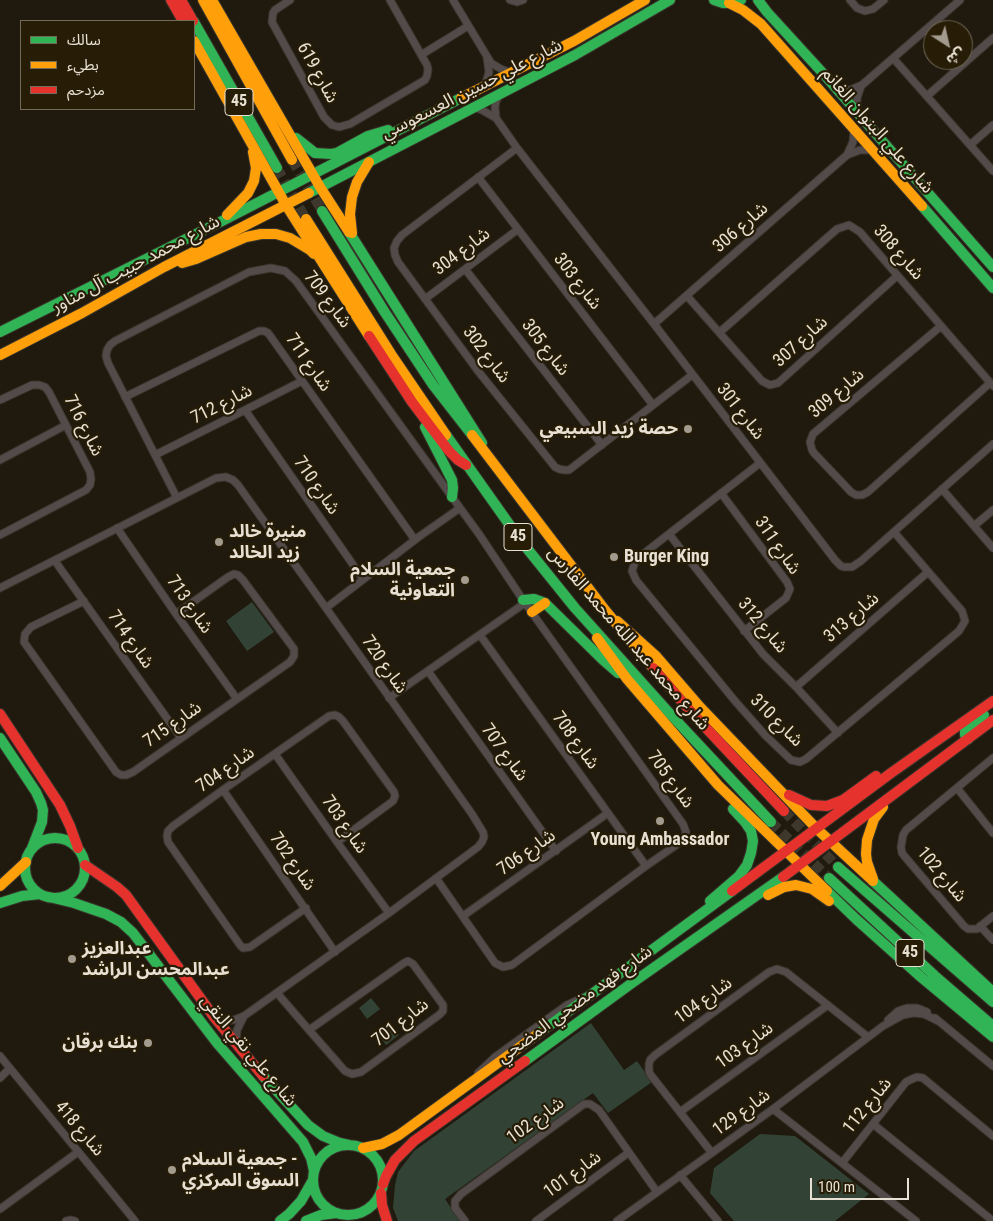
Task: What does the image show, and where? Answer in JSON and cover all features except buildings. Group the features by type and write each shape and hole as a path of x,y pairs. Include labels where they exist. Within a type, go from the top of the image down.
{"street":[{"path":"171,0 182,20"},
{"name":"45","path":"181,0 193,20"},
{"name":"45","path":"203,0 292,160"},
{"path":"212,0 320,186 480,440 487,456"},
{"name":"شارع 619","path":"290,0 275,10 272,22 324,117 332,125 340,126 350,124 424,80 427,76 428,69 390,0"},
{"path":"453,0 487,57 496,66 511,72"},
{"path":"510,0 518,2 523,0"},
{"name":"شارع علي حسين العسعوسي","path":"279,192 574,41 646,0"},
{"name":"شارع علي حسين العسعوسي","path":"286,205 575,55 670,0"},
{"path":"714,0 723,3 741,0"},
{"name":"شارع علي البنوان الغانم","path":"758,0 990,264"},
{"path":"850,0 857,8 865,11 873,10 884,0"},
{"path":"838,89 850,90 862,86 960,0"},
{"name":"شارع علي البنوان الغانم","path":"729,3 743,10 761,24 874,150 993,288"},
{"name":"45","path":"195,24 277,168"},
{"path":"421,55 468,26"},
{"path":"928,96 993,38"},
{"path":"195,43 286,205 323,264 412,402 449,451 467,466"},
{"path":"485,86 489,72 487,57"},
{"path":"893,58 993,171"},
{"path":"857,112 857,98 862,86"},
{"path":"496,118 496,102 502,92"},
{"name":"شارع 301","path":"472,107 496,118 517,148 840,566 848,568 856,565 993,444"},
{"path":"970,145 993,125"},
{"path":"288,131 310,150 326,155 337,153 376,133 403,127"},
{"path":"847,155 853,142 854,128"},
{"path":"222,221 248,193 254,180 256,162 249,137"},
{"name":"شارع 302","path":"517,148 402,235 395,244 394,252 396,259 478,371 555,466 564,470 569,470 602,446 692,375"},
{"name":"شارع 306","path":"654,324 847,155 860,150 874,150"},
{"path":"353,239 350,206 360,174 370,160"},
{"name":"شارع 303","path":"478,177 653,406"},
{"name":"شارع محمد حبيب آل مناور","path":"0,332 279,192"},
{"name":"شارع محمد حبيب آل مناور","path":"0,355 82,313 164,267 286,205"},
{"name":"شارع محمد عبد الله محمد الفارس","path":"322,211 384,311 433,385 487,456 645,659 692,713 784,812"},
{"name":"شارع محمد عبد الله محمد الفارس","path":"306,219 391,354 467,466 521,541 575,608 771,822"},
{"name":"شارع 308","path":"720,332 836,229 849,225 860,232 992,384"},
{"name":"شارع 304","path":"425,299 517,230"},
{"path":"164,267 196,259 246,237 268,233 283,235 297,241 310,250 323,264"},
{"path":"965,256 972,255 975,251 975,246"},
{"path":"977,270 976,265 979,261 984,260 990,264"},
{"name":"شارع 709","path":"177,498 125,397 106,356 107,350 110,345 129,334 249,272 271,268 285,271 296,281 479,534 524,601"},
{"name":"شارع 305","path":"465,269 602,446"},
{"name":"شارع 307","path":"687,296 762,381 770,385 778,383 897,276"},
{"name":"شارع 309","path":"941,326 813,434 810,442 814,453 851,492 856,495 862,495 868,492 992,384"},
{"name":"شارع 711","path":"125,397 259,331 264,331 268,333 416,540"},
{"name":"شارع 712","path":"155,455 302,381"},
{"name":"شارع 716","path":"0,400 32,385 42,386 49,392 91,475 90,485 83,492 0,535"},
{"path":"412,402 450,476 453,488 452,497"},
{"name":"شارع 710","path":"245,410 363,580"},
{"path":"0,460 66,425"},
{"name":"شارع 310","path":"760,463 635,562 632,571 634,576 735,701 765,735 788,758 794,761 800,762 806,759 838,733 959,631 965,621 962,611 894,532"},
{"name":"شارع 720","path":"0,588 216,478 226,477 233,480 390,698 483,832 484,837 478,846 389,913 244,1016 234,1020 214,1017"},
{"path":"942,490 993,548"},
{"name":"شارع 311","path":"721,493 787,582 790,589 786,598 744,631"},
{"path":"326,608 460,508"},
{"path":"974,526 993,510"},
{"name":"شارع 713","path":"117,528 237,699"},
{"name":"شارع 312","path":"669,534 763,654 838,733"},
{"name":"شارع 714","path":"55,561 181,738"},
{"name":"شارع 313","path":"796,687 928,572"},
{"name":"شارع 715","path":"84,601 31,627 25,634 24,642 116,772 121,775 132,772 290,662 294,656 294,649 238,575 228,576 176,614"},
{"path":"390,698 480,635 524,601 534,600 545,603 603,660 627,679"},
{"name":"شارع 705","path":"436,878 495,964 503,967 512,965 682,841 686,832 524,601"},
{"path":"532,612 545,603"},
{"path":"575,608 627,679 718,785 856,919 922,978 993,1037"},
{"path":"612,618 656,656 700,707 816,829 993,992"},
{"name":"شارع 708","path":"480,635 646,866"},
{"name":"شارع 707","path":"428,672 556,851"},
{"path":"777,788 806,804 822,806 838,803 897,763 922,751 993,702"},
{"path":"968,739 965,735 966,729 993,708"},
{"path":"0,714 60,805 83,856 85,865 85,874 81,883 68,896 58,898 22,896 0,903"},
{"name":"شارع 704","path":"306,908 250,947 246,948 240,945 168,842 168,831 223,790 330,716 335,715 343,721 395,796 393,801 337,842"},
{"name":"شارع فهد مضحي المضحي","path":"382,1188 390,1168 414,1140 800,866 993,720"},
{"path":"0,738 36,792 41,804 42,822 26,862 25,871 33,888 45,896"},
{"name":"شارع فهد مضحي المضحي","path":"362,1148 388,1142 702,914 922,751"},
{"name":"شارع 703","path":"276,754 389,913"},
{"name":"شارع 102","path":"980,926 972,930 964,926 906,858 901,847 901,841 906,830 993,758"},
{"path":"702,914 714,897 744,871 750,859 753,846 748,826 727,802 718,785"},
{"path":"957,788 992,831"},
{"name":"شارع 702","path":"223,790 335,952"},
{"path":"875,882 867,862 867,840 874,819 891,796"},
{"name":"شارع 706","path":"463,916 608,813"},
{"path":"32,849 47,839 55,838 64,839 79,849"},
{"path":"0,886 26,862"},
{"name":"شارع علي نقي النقي","path":"85,865 117,886 126,895 236,1045 308,1125 331,1140 349,1144"},
{"name":"45","path":"838,867 993,1002"},
{"name":"45","path":"828,878 935,976 993,1026"},
{"path":"688,944 722,925 773,892 790,886 802,886 812,890 856,919"},
{"name":"شارع علي نقي النقي","path":"45,896 106,914 127,927 217,1043 306,1146 311,1158 314,1175"},
{"path":"993,916 980,926 993,940"},
{"name":"شارع 701","path":"277,993 345,1071 350,1074 361,1072 439,1015 443,1011 443,1005 413,964 408,961 310,1030"},
{"name":"شارع 104","path":"712,1153 650,1074 648,1067 650,1060 655,1056 769,972 778,970 786,972 868,1037"},
{"name":"شارع 103","path":"680,1112 828,1005"},
{"name":"شارع 129","path":"617,1221 773,1109 883,1026 898,1011 912,1007 926,1011 993,1066"},
{"path":"236,1045 237,1030 244,1016"},
{"name":"شارع 418","path":"0,1056 135,1221"},
{"path":"0,1078 10,1068"},
{"name":"شارع 112","path":"842,1163 906,1082 917,1077 923,1078 993,1136"},
{"path":"277,1112 285,1111 289,1104"},
{"name":"شارع 102","path":"465,1221 455,1208 455,1202 461,1194 584,1104 590,1104 599,1110 657,1192"},
{"path":"773,1109 916,1221"},
{"path":"421,1118 422,1126 428,1130"},
{"path":"873,1124 993,1221"},
{"path":"280,1221 301,1201 314,1175 317,1164 327,1152 349,1144 370,1152 381,1166 383,1175 382,1205 388,1221"},
{"path":"0,1209 78,1152"},
{"name":"شارع 101","path":"536,1221 628,1153"},
{"path":"314,1175 314,1188 323,1203 330,1209 359,1221"},
{"path":"680,1175 718,1221"},
{"path":"306,1221 321,1215 354,1214 363,1211 376,1200 382,1188"},
{"path":"66,1221 74,1221"}],"green space":[{"path":"252,602 274,632 247,651 226,621"},
{"path":"371,998 380,1009 367,1019 359,1008"},
{"path":"591,1023 624,1070 637,1061 652,1082 608,1113 593,1093 445,1199 460,1221 398,1221 393,1208 395,1185 398,1172 414,1151"},
{"path":"390,1024 399,1035 386,1045 377,1033"},
{"path":"760,1134 795,1136 869,1194 835,1221 734,1221 710,1193 714,1168"}],"tunnel":[{"path":"292,160 322,211"},
{"path":"277,168 306,219"},
{"path":"784,811 838,867"},
{"path":"771,822 829,878"}],"traffic: fast":[{"path":"309,193 575,55 670,0"},
{"path":"714,0 723,3 741,0"},
{"path":"758,0 993,267"},
{"path":"195,24 277,168"},
{"path":"0,332 222,221 461,98"},
{"path":"296,138 315,153 331,154 337,153 368,136 388,130"},
{"path":"922,206 993,288"},
{"path":"322,211 384,311 433,385 472,435"},
{"path":"349,232 482,443"},
{"path":"425,427 452,480 452,497"},
{"path":"446,435 521,541 575,608 771,822"},
{"path":"523,600 534,599 545,603 618,673"},
{"path":"968,739 965,731 984,715"},
{"path":"0,738 36,792 41,803 43,810 42,822 32,848"},
{"path":"710,901 739,876 747,865 751,853 753,841 751,831 733,809"},
{"path":"55,838 72,843 80,851 85,868 80,885 72,893 55,898 38,893 30,885 25,868 30,851 38,843 55,838"},
{"path":"838,867 993,1002"},
{"path":"525,1061 783,877"},
{"path":"829,878 935,976 993,1026"},
{"path":"873,881 993,992"},
{"path":"539,1033 732,891"},
{"path":"827,891 922,978 993,1037"},
{"path":"0,903 22,896 40,894"},
{"path":"49,897 106,914 121,922 133,933 217,1043 303,1142 311,1158 314,1171"},
{"path":"263,1076 308,1125 323,1136 349,1145"},
{"path":"348,1145 361,1148 373,1155 380,1167 383,1180 380,1193 373,1205 361,1212 348,1215 335,1212 323,1205 316,1193 313,1180 316,1167 323,1155 335,1148 348,1145"},
{"path":"280,1221 301,1201 313,1180"},
{"path":"306,1221 321,1215 337,1213"}],"traffic: slow":[{"path":"203,0 292,160"},
{"path":"212,0 320,187 349,232"},
{"path":"461,98 574,41 645,0"},
{"path":"729,3 743,10 761,24 922,206"},
{"path":"195,43 286,205 369,336"},
{"path":"227,215 248,193 254,181 256,168 253,152"},
{"path":"352,233 350,214 352,197 357,182 369,162"},
{"path":"0,355 82,313 164,267 309,193"},
{"path":"306,219 391,354 446,435"},
{"path":"182,263 196,259 246,237 261,234 276,234 290,238 314,254"},
{"path":"472,435 605,610 653,668"},
{"path":"532,612 545,603"},
{"path":"617,621 656,656 700,707 817,829 873,881"},
{"path":"597,638 627,679 718,785 827,891"},
{"path":"873,879 867,862 867,840 874,819 883,807"},
{"path":"0,886 26,862"},
{"path":"768,895 784,887 796,885 812,889 829,901"},
{"path":"363,1148 382,1144 399,1135 539,1033"}],"traffic: jam":[{"path":"171,0 182,20"},
{"path":"181,0 192,20"},
{"path":"369,336 412,402 449,451 466,465"},
{"path":"653,668 692,713 784,811"},
{"path":"732,891 891,773 993,701"},
{"path":"0,714 60,805 78,848"},
{"path":"783,877 993,720"},
{"path":"789,795 811,805 827,806 843,800 876,776"},
{"path":"85,865 126,895 214,1017 263,1076"},
{"path":"383,1184 395,1160 414,1141 525,1061"},
{"path":"381,1193 382,1205 387,1221"}],"place":[{"name":"حصة زيد السبيعي","path":"688,429"},
{"name":"منيرة خالد زيد الخالد","path":"219,542"},
{"name":"Burger King","path":"614,557"},
{"name":"جمعية السلام التعاونية","path":"465,580"},
{"name":"Young Ambassador","path":"660,821"},
{"name":"عبدالعزيز عبدالمحسن الراشد","path":"72,959"},
{"name":"بنك برقان","path":"148,1043"},
{"name":"جمعية السلام - السوق المركزي","path":"172,1170"}]}
